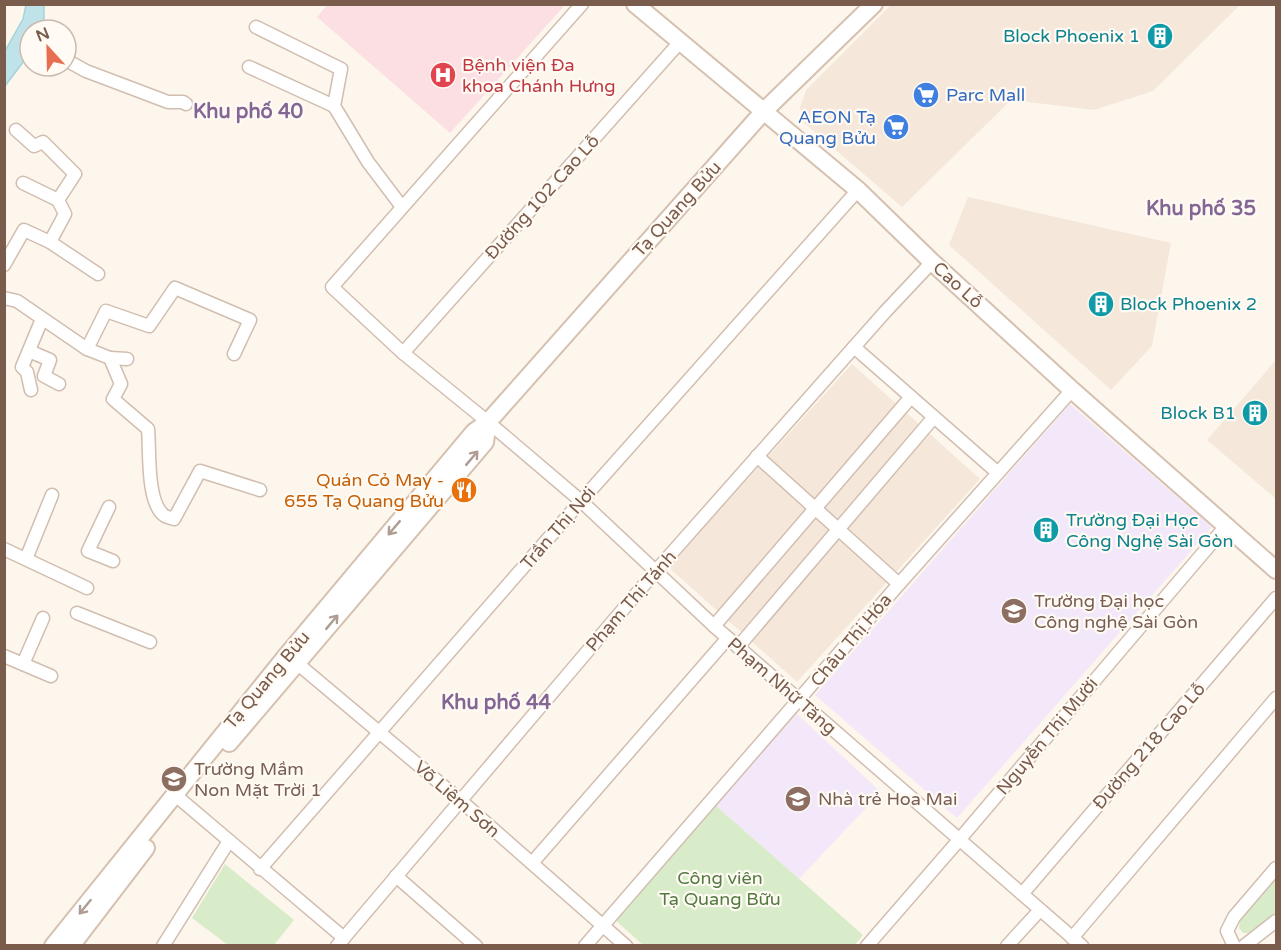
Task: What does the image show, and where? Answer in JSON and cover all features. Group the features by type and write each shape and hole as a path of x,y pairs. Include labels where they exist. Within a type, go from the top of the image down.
{"main road":[{"name":"Cao Lỗ","path":"635,4 858,190 932,262 1072,390 1276,570"},
{"name":"Tạ Quang Bửu","path":"61,944 292,659 485,442 488,422 764,111 874,4"}],"street":[{"path":"249,67 334,106 368,162 402,207 582,4"},
{"path":"256,27 341,69 334,106"},
{"name":"Đường 102 Cao Lỗ","path":"403,352 680,42"},
{"path":"78,66 168,102 186,104"},
{"path":"16,130 34,146 43,142 75,174 58,200"},
{"path":"23,183 58,200 65,214 50,242"},
{"name":"Trần Thị Nơi","path":"260,869 581,501 858,190"},
{"name":"Phạm Nhữ Tăng","path":"402,207 332,287 403,352 581,501 654,573 727,639 1077,942"},
{"path":"4,265 24,230 50,242 98,274"},
{"name":"Phạm Thị Tánh","path":"341,942 654,573 932,262"},
{"path":"87,349 106,311 149,326 175,288 250,320 234,354"},
{"path":"4,298 17,301 87,349 111,358 127,359"},
{"path":"31,390 27,372 22,367 42,319"},
{"path":"854,347 998,473"},
{"path":"29,351 50,360 44,376 59,384"},
{"path":"111,358 121,384 113,399 148,429 151,450 150,479 156,504 163,515 174,519 200,471 260,490"},
{"name":"Châu Thị Hóa","path":"585,945 899,584 1072,390"},
{"path":"714,626 911,397"},
{"path":"738,647 934,417"},
{"path":"757,456 899,584"},
{"path":"26,559 52,495"},
{"path":"109,507 88,551 113,561"},
{"name":"Nguyễn Thị Mười","path":"867,945 1226,526"},
{"path":"4,549 87,588"},
{"name":"Đường 218 Cao Lỗ","path":"1022,894 1276,598"},
{"path":"77,613 150,642"},
{"path":"23,664 43,618"},
{"path":"532,863 727,639"},
{"path":"4,656 51,676"},
{"name":"Võ Liêm Sơn","path":"292,659 460,800 626,945"},
{"path":"1077,942 1276,699"},
{"path":"178,797 341,942"},
{"path":"163,945 229,841"},
{"path":"1234,945 1227,931 1234,917 1276,868"},
{"path":"396,876 473,944"},
{"path":"1007,945 1040,910"},
{"path":"1244,945 1276,921"}],"shaded area":[{"name":"Bệnh viện Đa khoa Chánh Hưng","path":"328,4 565,5 450,133 317,17"},
{"path":"891,5 1240,5 1153,91 1094,110 1011,100 902,207 803,122 800,107 806,90"},
{"path":"968,197 1171,243 1152,346 1111,390 949,245"},
{"path":"1276,360 1276,499 1207,440"},
{"path":"852,364 980,479 797,682 668,567"},
{"name":"Trường Đại học Công nghệ Sài Gòn","path":"1070,404 1212,527 957,818 815,695"},
{"name":"Nhà trẻ Hoa Mai","path":"797,714 881,792 799,879 715,805"}],"green space":[{"name":"Công viên Tạ Quang Bữu","path":"715,805 863,935 854,946 643,945 614,919"},
{"path":"225,864 294,920 274,945 228,945 192,918"},
{"path":"1276,877 1276,912 1249,933 1243,933 1239,928 1240,920"}],"water":[{"path":"26,5 44,5 44,18 23,18"},
{"path":"18,28 18,69 5,86 5,51"}],"place":[{"name":"Block Phoenix 1","path":"1160,36"},
{"name":"Bệnh viện Đa khoa Chánh Hưng","path":"443,75"},
{"name":"Parc Mall","path":"926,95"},
{"name":"AEON Tạ Quang Bửu","path":"896,127"},
{"name":"Block Phoenix 2","path":"1101,304"},
{"name":"Block B1","path":"1255,413"},
{"name":"Quán Cỏ May - 655 Tạ Quang Bửu","path":"464,490"},
{"name":"Trường Đại Học Công Nghệ Sài Gòn","path":"1046,530"},
{"name":"Trường Đại học Công nghệ Sài Gòn","path":"1014,611"},
{"name":"Trường Mầm Non Mặt Trời 1","path":"174,779"},
{"name":"Nhà trẻ Hoa Mai","path":"798,799"}],"district":[{"name":"Khu phố 40","path":"248,111"},
{"name":"Khu phố 35","path":"1201,208"},
{"name":"Khu phố 44","path":"496,702"}]}
